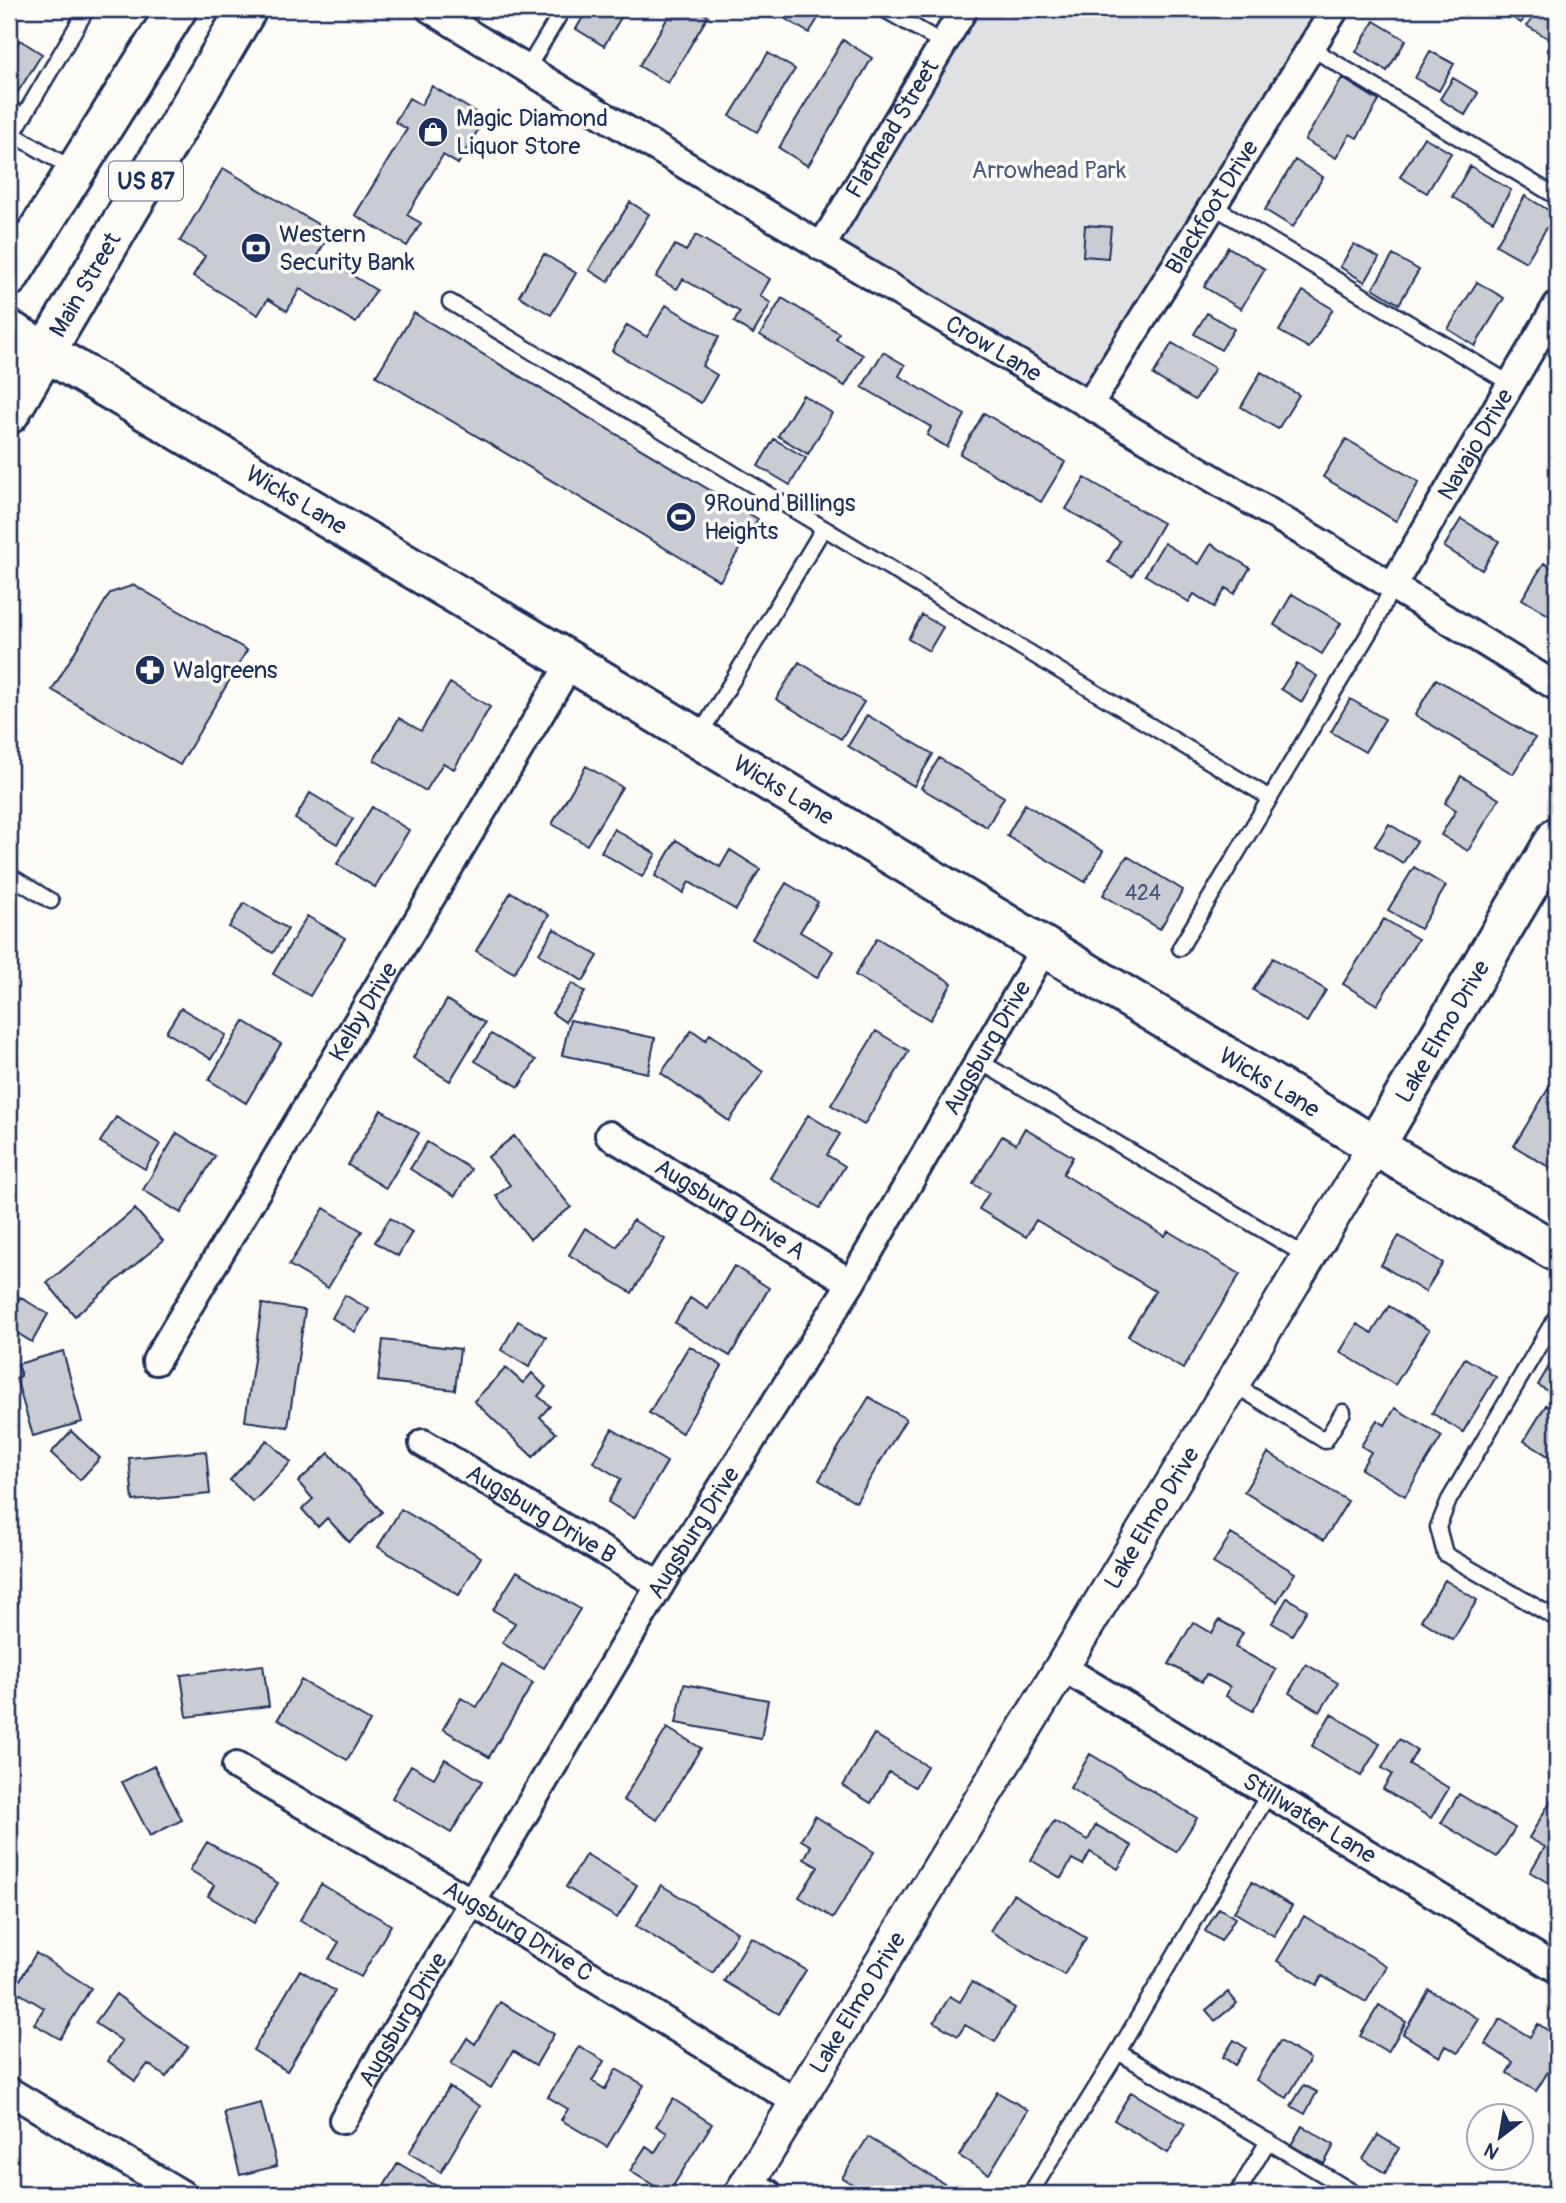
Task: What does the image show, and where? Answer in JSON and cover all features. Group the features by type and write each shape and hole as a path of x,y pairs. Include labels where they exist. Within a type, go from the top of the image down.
{"main road":[{"name":"US 87","path":"9,277 177,9"},
{"name":"Main Street","path":"9,414 247,9"},
{"name":"Wicks Lane","path":"9,330 571,662 1375,1146 1557,1252"},
{"name":"Lake Elmo Drive","path":"1375,1146 1557,837"}],"street":[{"name":"Crow Lane","path":"430,9 821,247 1393,585 1557,687"},
{"name":"Flathead Street","path":"821,247 964,9"},
{"name":"Blackfoot Drive","path":"1089,405 1335,9"},
{"name":"Navajo Drive","path":"1393,585 1557,305"},
{"name":"Kelby Drive","path":"156,1361 571,662"},
{"name":"Augsburg Drive","path":"343,2120 660,1585 851,1283 1045,947"},
{"name":"Augsburg Drive A","path":"609,1135 851,1283"},
{"name":"Lake Elmo Drive","path":"753,2190 796,2102 1062,1667 1375,1146"},
{"name":"Augsburg Drive B","path":"423,1443 660,1585"},
{"name":"Stillwater Lane","path":"1062,1667 1557,1969"},
{"name":"Augsburg Drive C","path":"236,1766 472,1902 796,2102"},
{"path":"9,2091 182,2194"}],"lane":[{"path":"76,170 11,137 87,9"},
{"path":"527,69 564,9"},
{"path":"883,9 943,43"},
{"path":"1311,48 1557,197"},
{"path":"9,108 23,117"},
{"path":"1213,206 1511,384"},
{"path":"450,302 1270,798"},
{"path":"698,739 823,530"},
{"path":"1180,948 1376,622 1393,585"},
{"path":"9,875 51,901"},
{"path":"979,1061 1308,1257"},
{"path":"1557,1315 1449,1500 1438,1527 1445,1554 1557,1619"},
{"path":"1232,1383 1325,1440 1343,1412"},
{"path":"1030,2194 1118,2052 1269,1793"},
{"path":"1118,2052 1356,2194"},
{"path":"1237,2194 1268,2141"}],"green space":[{"name":"Arrowhead Park","path":"969,9 1331,9 1087,390 826,238"}],"building":[{"path":"588,9 626,9 604,46 576,29"},
{"path":"673,9 696,9 708,16 668,83 639,66"},
{"path":"769,9 824,9 809,33"},
{"path":"1497,9 1530,9 1521,23"},
{"path":"1538,9 1557,9 1557,57 1547,51 1553,41 1527,26"},
{"path":"1374,21 1406,40 1387,71 1356,52"},
{"path":"20,40 42,54 16,95 9,91 9,59"},
{"path":"843,40 872,58 808,166 779,148"},
{"path":"1430,51 1454,64 1439,91 1415,78"},
{"path":"768,53 795,69 757,132 730,116"},
{"path":"1342,78 1379,101 1357,138 1350,134 1336,158 1305,140"},
{"path":"1453,78 1478,93 1465,115 1440,99"},
{"path":"432,86 485,118 458,164 443,155 407,215 421,223 407,246 355,215 407,129 395,122 409,98 421,105"},
{"path":"1424,137 1451,153 1427,193 1400,177"},
{"path":"1295,160 1323,177 1293,227 1265,210"},
{"path":"1470,166 1511,190 1493,221 1452,197"},
{"name":"Western Security Bank","path":"223,168 331,232 318,254 376,290 356,323 300,289 287,311 268,299 258,315 193,276 205,256 180,241"},
{"path":"1525,196 1555,214 1526,262 1496,245"},
{"path":"630,202 649,214 608,282 589,270"},
{"path":"1085,225 1111,227 1108,258 1083,256"},
{"path":"696,235 770,279 760,296 771,303 753,334 734,322 740,312 683,279 677,289 656,277 675,245 686,251"},
{"path":"1354,244 1379,258 1365,282 1340,267"},
{"path":"1228,247 1265,269 1241,309 1204,287"},
{"path":"544,254 576,273 551,315 519,296"},
{"path":"1393,255 1419,270 1399,304 1373,288"},
{"path":"1477,282 1504,298 1475,346 1448,329"},
{"path":"1303,291 1333,309 1309,348 1279,331"},
{"path":"782,298 839,333 836,339 863,355 845,386 760,335"},
{"path":"666,305 719,337 702,366 717,375 701,403 612,351 627,325 647,337"},
{"path":"414,313 758,519 720,581 376,376"},
{"path":"1207,313 1234,329 1221,350 1194,334"},
{"path":"1172,343 1215,368 1195,400 1153,375"},
{"path":"883,352 905,365 899,376 965,415 947,447 927,435 931,427 862,387"},
{"path":"1261,372 1299,395 1278,429 1241,407"},
{"path":"803,395 832,413 808,454 778,436"},
{"path":"984,413 1065,462 1041,502 960,454"},
{"path":"774,439 806,458 790,485 758,466"},
{"path":"1346,439 1419,482 1396,521 1323,477"},
{"path":"1085,478 1163,523 1132,576 1108,562 1120,541 1066,509"},
{"path":"1461,519 1499,541 1482,570 1444,547"},
{"path":"1164,543 1199,564 1211,544 1250,568 1234,594 1226,588 1214,607 1194,594 1189,602 1145,575"},
{"path":"1544,563 1557,571 1557,620 1522,599"},
{"name":"Walgreens","path":"134,585 247,650 180,765 52,690 110,593"},
{"path":"1292,594 1341,623 1322,654 1274,625"},
{"path":"922,615 943,627 929,651 908,639"},
{"path":"799,662 864,702 841,739 776,699"},
{"path":"1297,664 1317,676 1302,702 1281,689"},
{"path":"1436,679 1535,738 1513,774 1415,715"},
{"path":"450,683 490,707 454,769 443,763 426,791 374,760 399,718 421,731"},
{"path":"1350,699 1385,719 1365,752 1331,732"},
{"path":"867,715 933,754 914,786 848,746"},
{"path":"939,758 1004,797 987,827 921,788"},
{"path":"586,766 622,787 587,845 552,824"},
{"path":"1461,776 1499,799 1468,851 1441,835 1456,810 1445,803"},
{"path":"310,793 353,819 337,844 295,819"},
{"path":"1025,804 1103,851 1085,882 1007,836"},
{"path":"372,807 409,830 375,887 337,864"},
{"path":"1389,824 1417,841 1403,863 1375,846"},
{"path":"614,829 656,854 642,877 601,852"},
{"path":"676,840 720,867 730,850 760,869 736,910 689,882 683,893 655,876"},
{"path":"1127,856 1183,890 1160,929 1103,895"},
{"path":"1414,867 1446,886 1420,929 1388,910"},
{"path":"786,883 818,902 800,932 833,951 817,978 752,939"},
{"path":"511,892 549,915 514,973 476,951"},
{"path":"244,903 288,929 273,953 229,927"},
{"path":"307,916 345,938 310,996 273,974"},
{"path":"1384,919 1418,939 1377,1005 1343,984"},
{"path":"554,929 598,956 583,981 539,954"},
{"path":"877,938 952,983 930,1020 855,975"},
{"path":"1273,958 1326,990 1307,1022 1253,990"},
{"path":"572,983 585,992 565,1022 552,1013"},
{"path":"447,1000 485,1023 450,1081 413,1058"},
{"path":"181,1008 226,1035 211,1059 166,1032"},
{"path":"570,1020 655,1038 648,1073 562,1055"},
{"path":"244,1021 281,1044 246,1103 209,1080"},
{"path":"692,1030 706,1040 710,1034 763,1072 729,1121 661,1073"},
{"path":"876,1031 909,1051 864,1125 831,1105"},
{"path":"491,1034 536,1060 519,1087 475,1061"},
{"path":"1557,1074 1557,1172 1514,1146"},
{"path":"381,1110 419,1133 386,1188 348,1165"},
{"path":"808,1115 840,1134 827,1155 845,1166 820,1208 770,1178"},
{"path":"116,1117 160,1144 145,1169 100,1142"},
{"path":"1025,1128 1073,1157 1063,1174 1165,1236 1168,1231 1240,1274 1183,1369 1128,1336 1155,1291 1036,1220 1026,1237 979,1209 989,1193 973,1184 1002,1136 1016,1144"},
{"path":"177,1133 215,1156 181,1213 143,1190"},
{"path":"514,1136 571,1207 530,1239 496,1196 510,1185 488,1157"},
{"path":"427,1142 471,1169 455,1196 410,1169"},
{"path":"324,1208 362,1231 328,1288 289,1265"},
{"path":"135,1209 163,1241 75,1316 47,1283"},
{"path":"390,1218 412,1232 398,1256 375,1242"},
{"path":"633,1220 665,1239 632,1293 569,1255 585,1228 617,1247"},
{"path":"1399,1236 1443,1263 1425,1292 1381,1265"},
{"path":"734,1266 769,1288 730,1356 675,1323 690,1298 708,1309"},
{"path":"345,1295 369,1309 355,1332 332,1318"},
{"path":"20,1297 48,1314 32,1342 9,1328 9,1316"},
{"path":"262,1304 305,1310 288,1427 245,1421"},
{"path":"1389,1306 1429,1330 1395,1385 1340,1352 1357,1324 1372,1333"},
{"path":"518,1321 546,1337 529,1367 501,1350"},
{"path":"383,1340 460,1349 455,1390 378,1381"},
{"path":"689,1346 722,1366 682,1433 649,1413"},
{"path":"63,1351 82,1422 33,1436 16,1378 21,1376 18,1364"},
{"path":"1557,1353 1557,1397 1538,1385"},
{"path":"1465,1358 1496,1377 1463,1432 1432,1413"},
{"path":"506,1368 523,1383 532,1373 546,1387 538,1396 550,1406 540,1417 556,1433 533,1457 474,1401"},
{"path":"869,1397 906,1419 856,1502 819,1480"},
{"path":"1546,1405 1557,1412 1557,1445 1550,1457 1524,1441"},
{"path":"1395,1408 1442,1436 1405,1496 1361,1469 1371,1452 1361,1446 1377,1420 1385,1425"},
{"path":"612,1429 667,1462 634,1518 608,1502 621,1479 593,1462"},
{"path":"71,1431 100,1458 80,1480 51,1453"},
{"path":"267,1440 291,1462 253,1502 230,1480"},
{"path":"206,1451 210,1494 133,1501 129,1458"},
{"path":"329,1453 382,1512 349,1542 327,1518 318,1527 302,1509 313,1499 298,1482"},
{"path":"1268,1453 1348,1501 1324,1540 1244,1492"},
{"path":"401,1509 481,1557 459,1595 378,1547"},
{"path":"1231,1534 1295,1573 1277,1602 1213,1563"},
{"path":"517,1571 580,1609 544,1668 502,1643 515,1623 493,1610"},
{"path":"1445,1580 1477,1600 1453,1640 1421,1620"},
{"path":"1287,1598 1307,1610 1292,1635 1272,1623"},
{"path":"1219,1620 1243,1633 1235,1647 1276,1670 1253,1711 1226,1696 1230,1687 1206,1674 1202,1682 1169,1664 1193,1622 1212,1633"},
{"path":"1306,1664 1338,1683 1320,1712 1289,1693"},
{"path":"263,1665 269,1706 187,1717 181,1675"},
{"path":"502,1665 533,1683 489,1757 443,1729 461,1698 477,1707"},
{"path":"301,1680 370,1721 347,1760 278,1719"},
{"path":"684,1684 768,1700 761,1739 676,1723"},
{"path":"1331,1714 1380,1744 1361,1776 1312,1746"},
{"path":"667,1728 701,1748 657,1820 623,1800"},
{"path":"874,1734 927,1766 915,1787 889,1772 871,1803 843,1786"},
{"path":"1399,1739 1417,1750 1409,1764 1449,1788 1431,1818 1383,1789 1392,1774 1382,1768"},
{"path":"1090,1754 1197,1818 1176,1852 1070,1788"},
{"path":"445,1759 482,1781 451,1833 392,1798 411,1765 434,1778"},
{"path":"154,1766 182,1820 150,1836 122,1782"},
{"path":"1557,1790 1557,1888 1530,1872 1545,1847 1529,1838"},
{"path":"1459,1794 1515,1828 1497,1857 1441,1823"},
{"path":"815,1816 874,1852 833,1918 799,1897 818,1867 804,1859 811,1846 801,1840"},
{"path":"1054,1821 1088,1840 1096,1825 1132,1846 1118,1869 1090,1852 1083,1865 1072,1859 1061,1878 1031,1860"},
{"path":"207,1842 278,1883 254,1923 208,1896 214,1885 190,1870"},
{"path":"586,1854 637,1885 617,1918 566,1887"},
{"path":"1252,1882 1292,1906 1274,1936 1234,1912"},
{"path":"321,1884 391,1925 361,1977 329,1959 339,1942 300,1920"},
{"path":"661,1885 737,1932 713,1973 636,1926"},
{"path":"1013,1894 1086,1938 1064,1975 990,1931"},
{"path":"1219,1908 1235,1918 1221,1941 1205,1931"},
{"path":"1304,1916 1387,1966 1366,2002 1322,1976 1317,1985 1277,1961"},
{"path":"751,1937 806,1970 779,2014 724,1981"},
{"path":"36,1953 91,1988 60,2039 34,2024 44,2008 14,1990"},
{"path":"300,1970 335,1991 287,2071 253,2050"},
{"path":"972,1982 1015,2008 995,2042 965,2025 958,2036 934,2022 950,1996 960,2002"},
{"path":"1429,1990 1479,2019 1458,2053 1446,2046 1440,2057 1403,2034"},
{"path":"1228,1992 1237,2003 1215,2021 1206,2010"},
{"path":"116,1994 188,2047 166,2077 148,2064 135,2081 108,2061 122,2041 95,2023"},
{"path":"500,2002 554,2034 536,2065 513,2051 491,2088 451,2064 467,2038 475,2044"},
{"path":"1379,2005 1406,2022 1388,2052 1360,2036"},
{"path":"1500,2019 1530,2037 1538,2024 1557,2036 1557,2057 1536,2091 1507,2073 1513,2062 1485,2044"},
{"path":"1234,2040 1246,2048 1235,2065 1223,2057"},
{"path":"1280,2041 1310,2059 1287,2098 1256,2080"},
{"path":"579,2046 604,2061 592,2081 605,2089 616,2069 644,2085 607,2147 561,2120 568,2109 548,2097"},
{"path":"1304,2085 1317,2092 1305,2114 1291,2106"},
{"path":"449,2087 480,2106 441,2172 409,2153"},
{"path":"997,2092 1028,2110 989,2174 959,2156"},
{"path":"1131,2092 1185,2124 1168,2153 1114,2120"},
{"path":"673,2099 712,2124 668,2194 630,2171 646,2146 655,2152 667,2133 656,2126"},
{"path":"261,2103 277,2166 240,2175 224,2112"},
{"path":"1302,2126 1334,2145 1324,2164 1291,2145"},
{"path":"1378,2135 1399,2148 1385,2173 1363,2159"},
{"path":"868,2137 954,2190 951,2194 897,2194 881,2184 875,2194 869,2194 842,2178"},
{"path":"398,2163 445,2191 443,2194 379,2194"}],"place":[{"name":"Magic Diamond Liquor Store","path":"433,132"},
{"name":"Western Security Bank","path":"256,248"},
{"name":"9Round Billings Heights","path":"681,517"},
{"name":"Walgreens","path":"150,670"}]}
